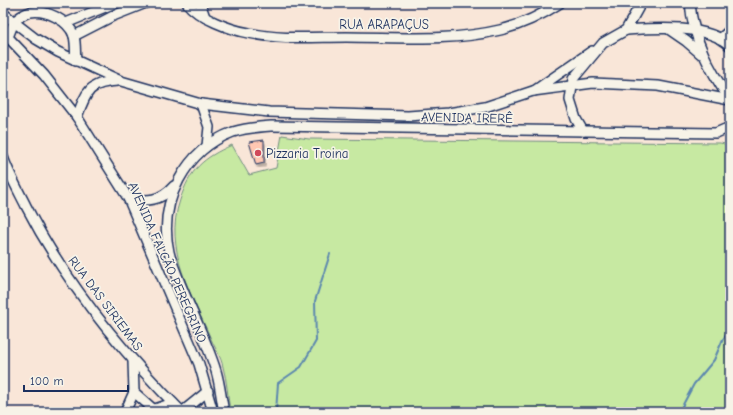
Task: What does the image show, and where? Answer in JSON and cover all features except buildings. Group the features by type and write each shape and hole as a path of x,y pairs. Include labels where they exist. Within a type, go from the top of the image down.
{"street":[{"path":"66,23 115,3"},
{"name":"RUA ARAPAÇUS","path":"188,3 196,12 236,30 265,35 452,37 500,30 527,21 560,3"},
{"path":"200,3 205,17"},
{"path":"626,30 641,3"},
{"path":"690,3 695,32 703,56 730,100"},
{"path":"74,36 113,16 142,4"},
{"path":"14,22 21,16 31,12 50,15 66,23 74,36 76,61"},
{"path":"3,13 36,39 76,61 121,80 201,104 209,127 207,146"},
{"name":"AVENIDA FALCÃO PEREGRINO","path":"14,22 6,35 44,75 77,117 128,198 199,364 213,412"},
{"path":"666,28 686,41 703,56"},
{"path":"533,91 603,43 626,30 666,28 695,32 720,39 730,46"},
{"path":"720,39 730,30"},
{"path":"583,131 572,108 571,85 578,71 603,43"},
{"path":"77,117 84,98 91,88 105,81 121,80"},
{"path":"533,91 593,83 658,86 730,100"},
{"name":"AVENIDA IRERÊ","path":"201,104 269,112 408,116 461,112 485,107 533,91"},
{"name":"AVENIDA IRERÊ","path":"207,146 233,132 250,128 272,126 716,133 730,127"},
{"name":"AVENIDA FALCÃO PEREGRINO","path":"207,146 190,162 176,183 167,226 169,252 216,371 224,412"},
{"name":"RUA DAS SIRIEMAS","path":"3,157 5,169 39,231 65,274 86,304 133,362 182,412 208,391"},
{"path":"128,198 149,200 158,199 167,194 176,183"},
{"path":"125,412 134,392 133,362"},
{"path":"134,392 150,411 172,403"}],"green space":[{"path":"282,135 309,139 720,143 730,145 730,412 230,412 226,378 221,360 188,289 177,254 175,236 176,218 180,200 188,180 193,172 205,160 232,145 249,175 276,168"}],"waterway":[{"path":"276,412 278,383 301,367 316,341 315,301 330,254"},
{"path":"679,412 694,384 714,360 723,339 730,330"}],"place":[{"name":"Pizzaria Troina","path":"258,153"}]}
